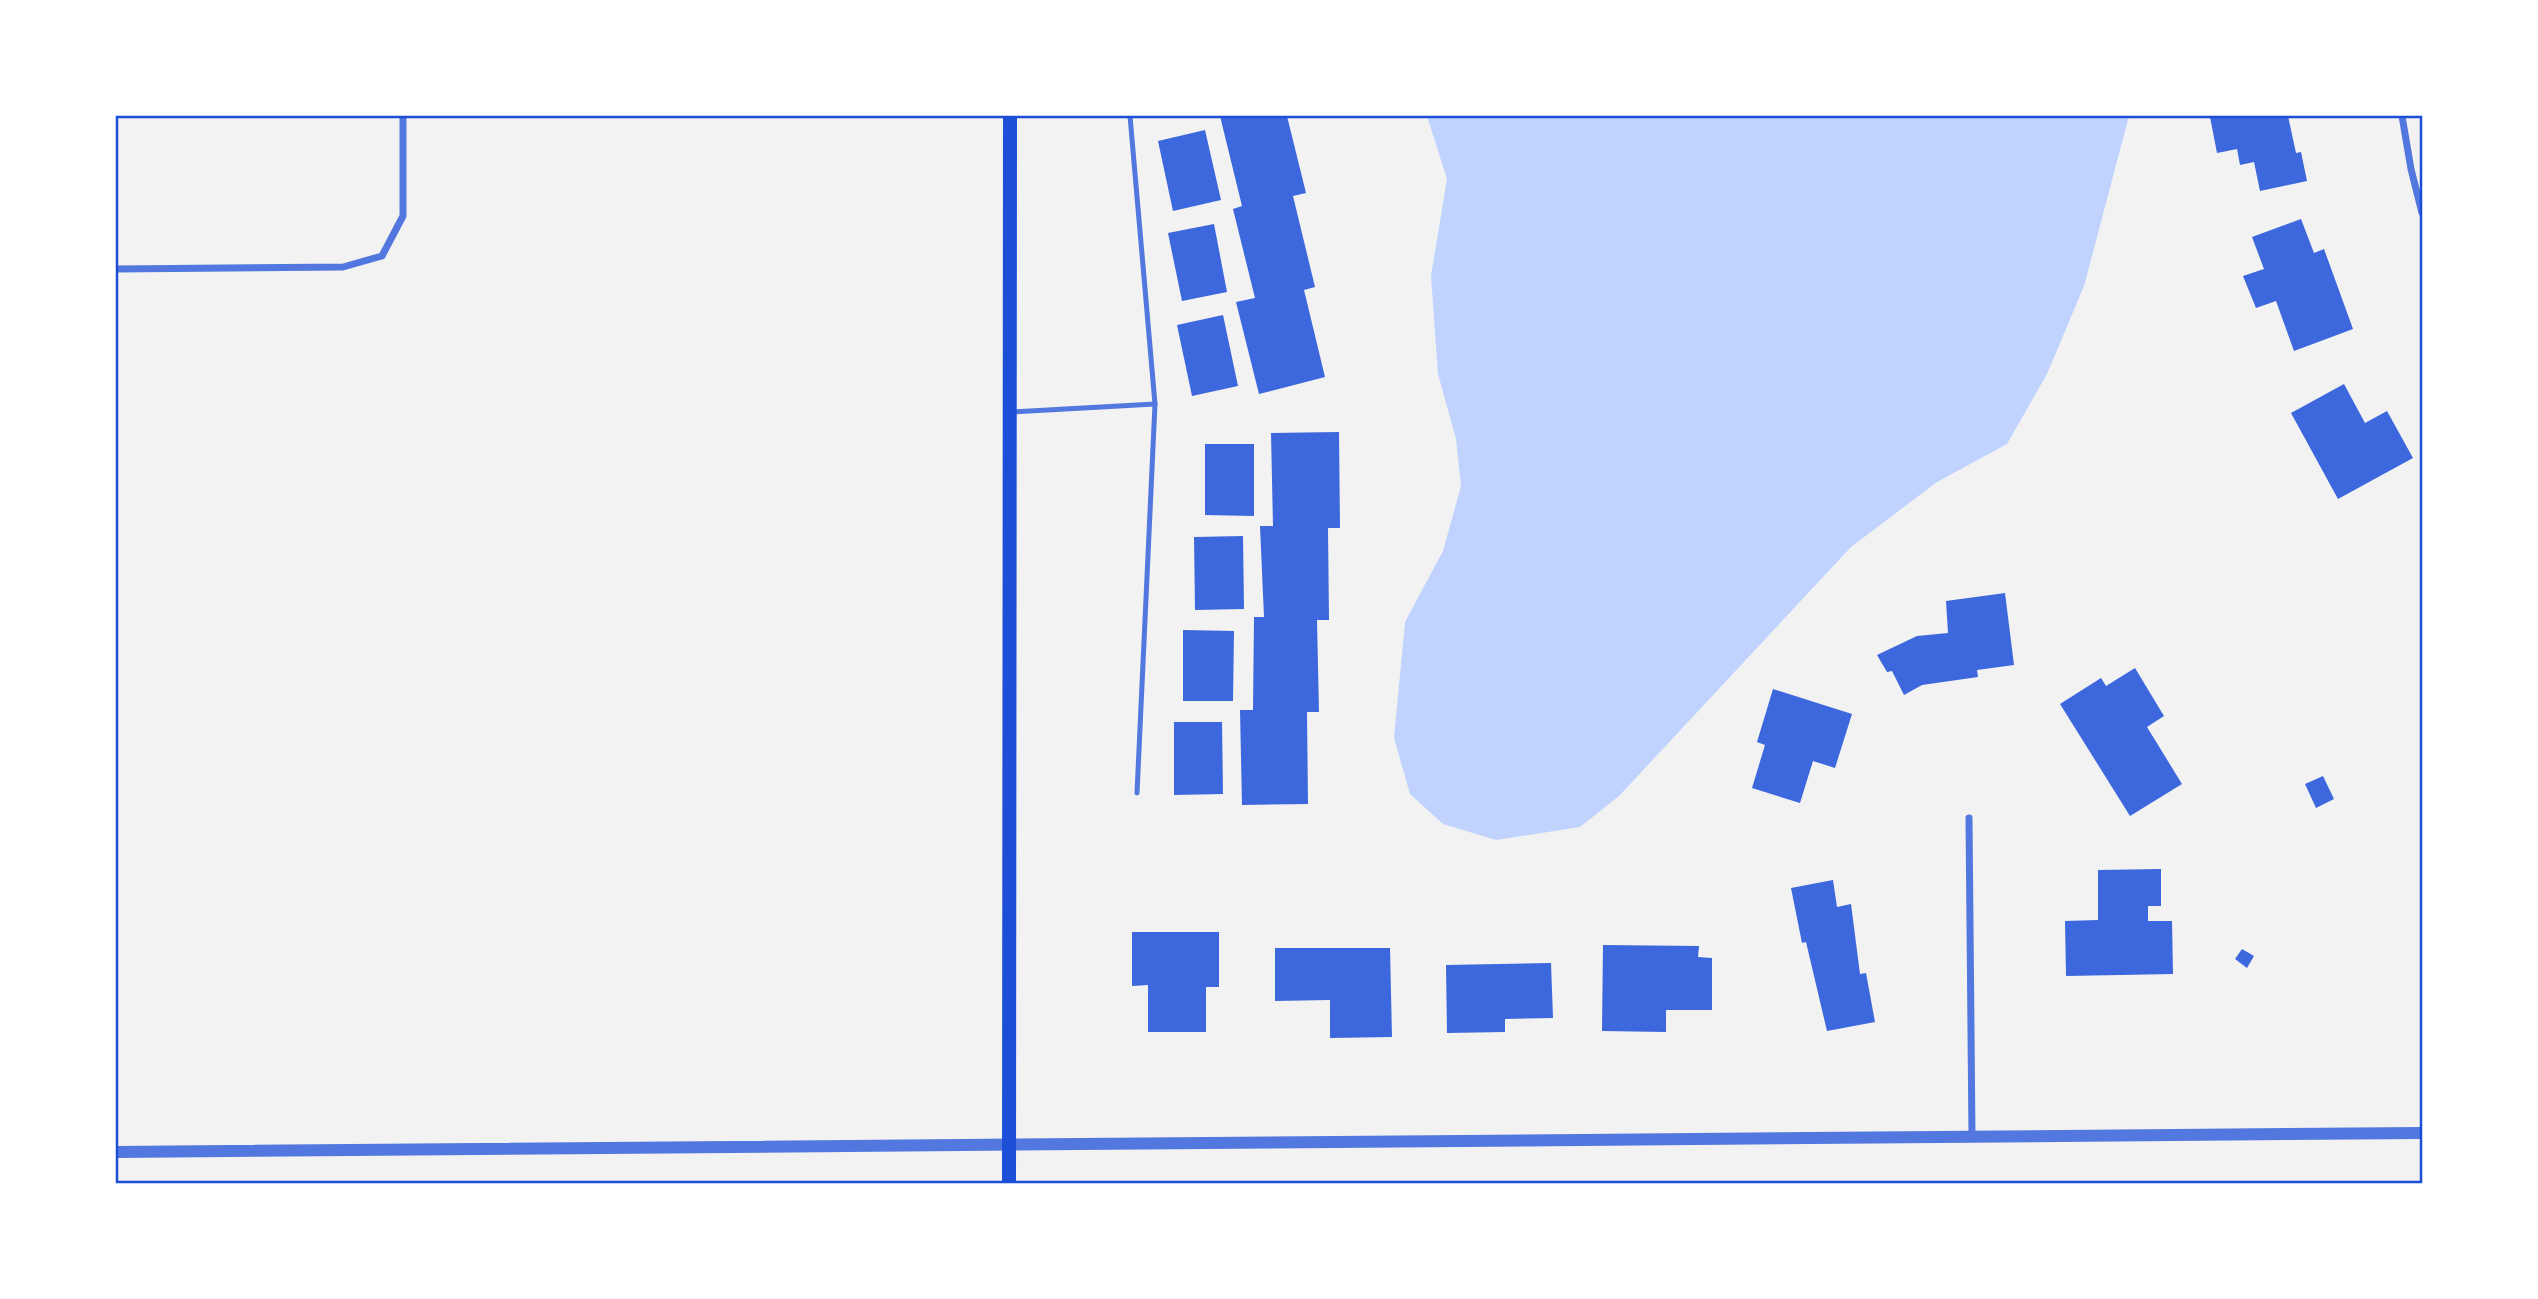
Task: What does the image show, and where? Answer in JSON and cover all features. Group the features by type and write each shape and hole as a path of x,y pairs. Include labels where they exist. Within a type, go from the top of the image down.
{"main road":[{"path":"1009,1184 1012,412 1010,116"}],"street":[{"path":"116,269 343,267 382,256 403,216 402,116"},
{"path":"2402,116 2411,169 2423,213"},
{"path":"1969,818 1972,1137"},
{"path":"116,1152 1009,1147 2423,1133"}],"lane":[{"path":"1130,116 1155,404 1137,793"},
{"path":"1012,412 1155,404"}],"water":[{"path":"1427,116 2129,116 2084,286 2047,374 2007,444 1937,482 1851,547 1619,796 1580,827 1496,840 1443,824 1410,794 1394,738 1405,622 1443,551 1461,486 1456,439 1438,374 1431,276 1447,179"}],"building":[{"path":"1220,116 1287,116 1306,193 1293,196 1315,287 1304,290 1325,377 1259,394 1236,302 1255,298 1233,209 1242,206"},
{"path":"2288,116 2296,153 2301,152 2307,181 2260,191 2254,162 2240,165 2237,149 2217,153 2210,117"},
{"path":"1205,130 1221,200 1173,211 1158,141"},
{"path":"2301,219 2314,253 2324,249 2353,329 2294,351 2276,301 2256,308 2243,276 2264,269 2252,237"},
{"path":"1214,224 1227,292 1182,301 1168,233"},
{"path":"1223,315 1238,386 1192,396 1177,325"},
{"path":"2344,384 2365,423 2387,411 2413,458 2338,499 2291,413"},
{"path":"1339,432 1340,528 1328,528 1329,620 1317,620 1319,712 1307,712 1308,804 1242,805 1240,710 1253,710 1254,617 1264,617 1260,526 1273,526 1271,433"},
{"path":"1205,444 1254,444 1254,516 1205,515"},
{"path":"1243,536 1244,609 1195,610 1194,537"},
{"path":"2005,593 2014,665 1977,670 1978,677 1922,685 1904,695 1892,671 1887,672 1877,655 1917,636 1948,633 1946,601"},
{"path":"1183,630 1234,631 1233,701 1183,701"},
{"path":"2135,668 2164,716 2147,727 2182,784 2130,816 2060,704 2101,678 2106,686"},
{"path":"1773,689 1852,714 1835,768 1813,761 1800,803 1752,788 1765,745 1757,742"},
{"path":"1174,722 1222,722 1223,794 1174,795"},
{"path":"2323,776 2334,799 2316,808 2305,784"},
{"path":"2161,869 2161,906 2148,906 2148,921 2172,921 2173,974 2066,976 2065,921 2098,920 2098,870"},
{"path":"1833,880 1837,907 1851,904 1860,974 1866,973 1875,1022 1827,1031 1806,942 1802,943 1791,888"},
{"path":"1132,932 1219,932 1219,987 1206,987 1206,1032 1148,1032 1148,985 1132,986"},
{"path":"1603,945 1699,946 1698,957 1712,958 1712,1010 1666,1010 1666,1032 1602,1031"},
{"path":"1275,948 1390,948 1392,1037 1330,1038 1330,1000 1275,1001"},
{"path":"2242,949 2254,956 2247,968 2235,959"},
{"path":"1551,963 1553,1018 1505,1019 1505,1032 1447,1033 1446,965"}]}
